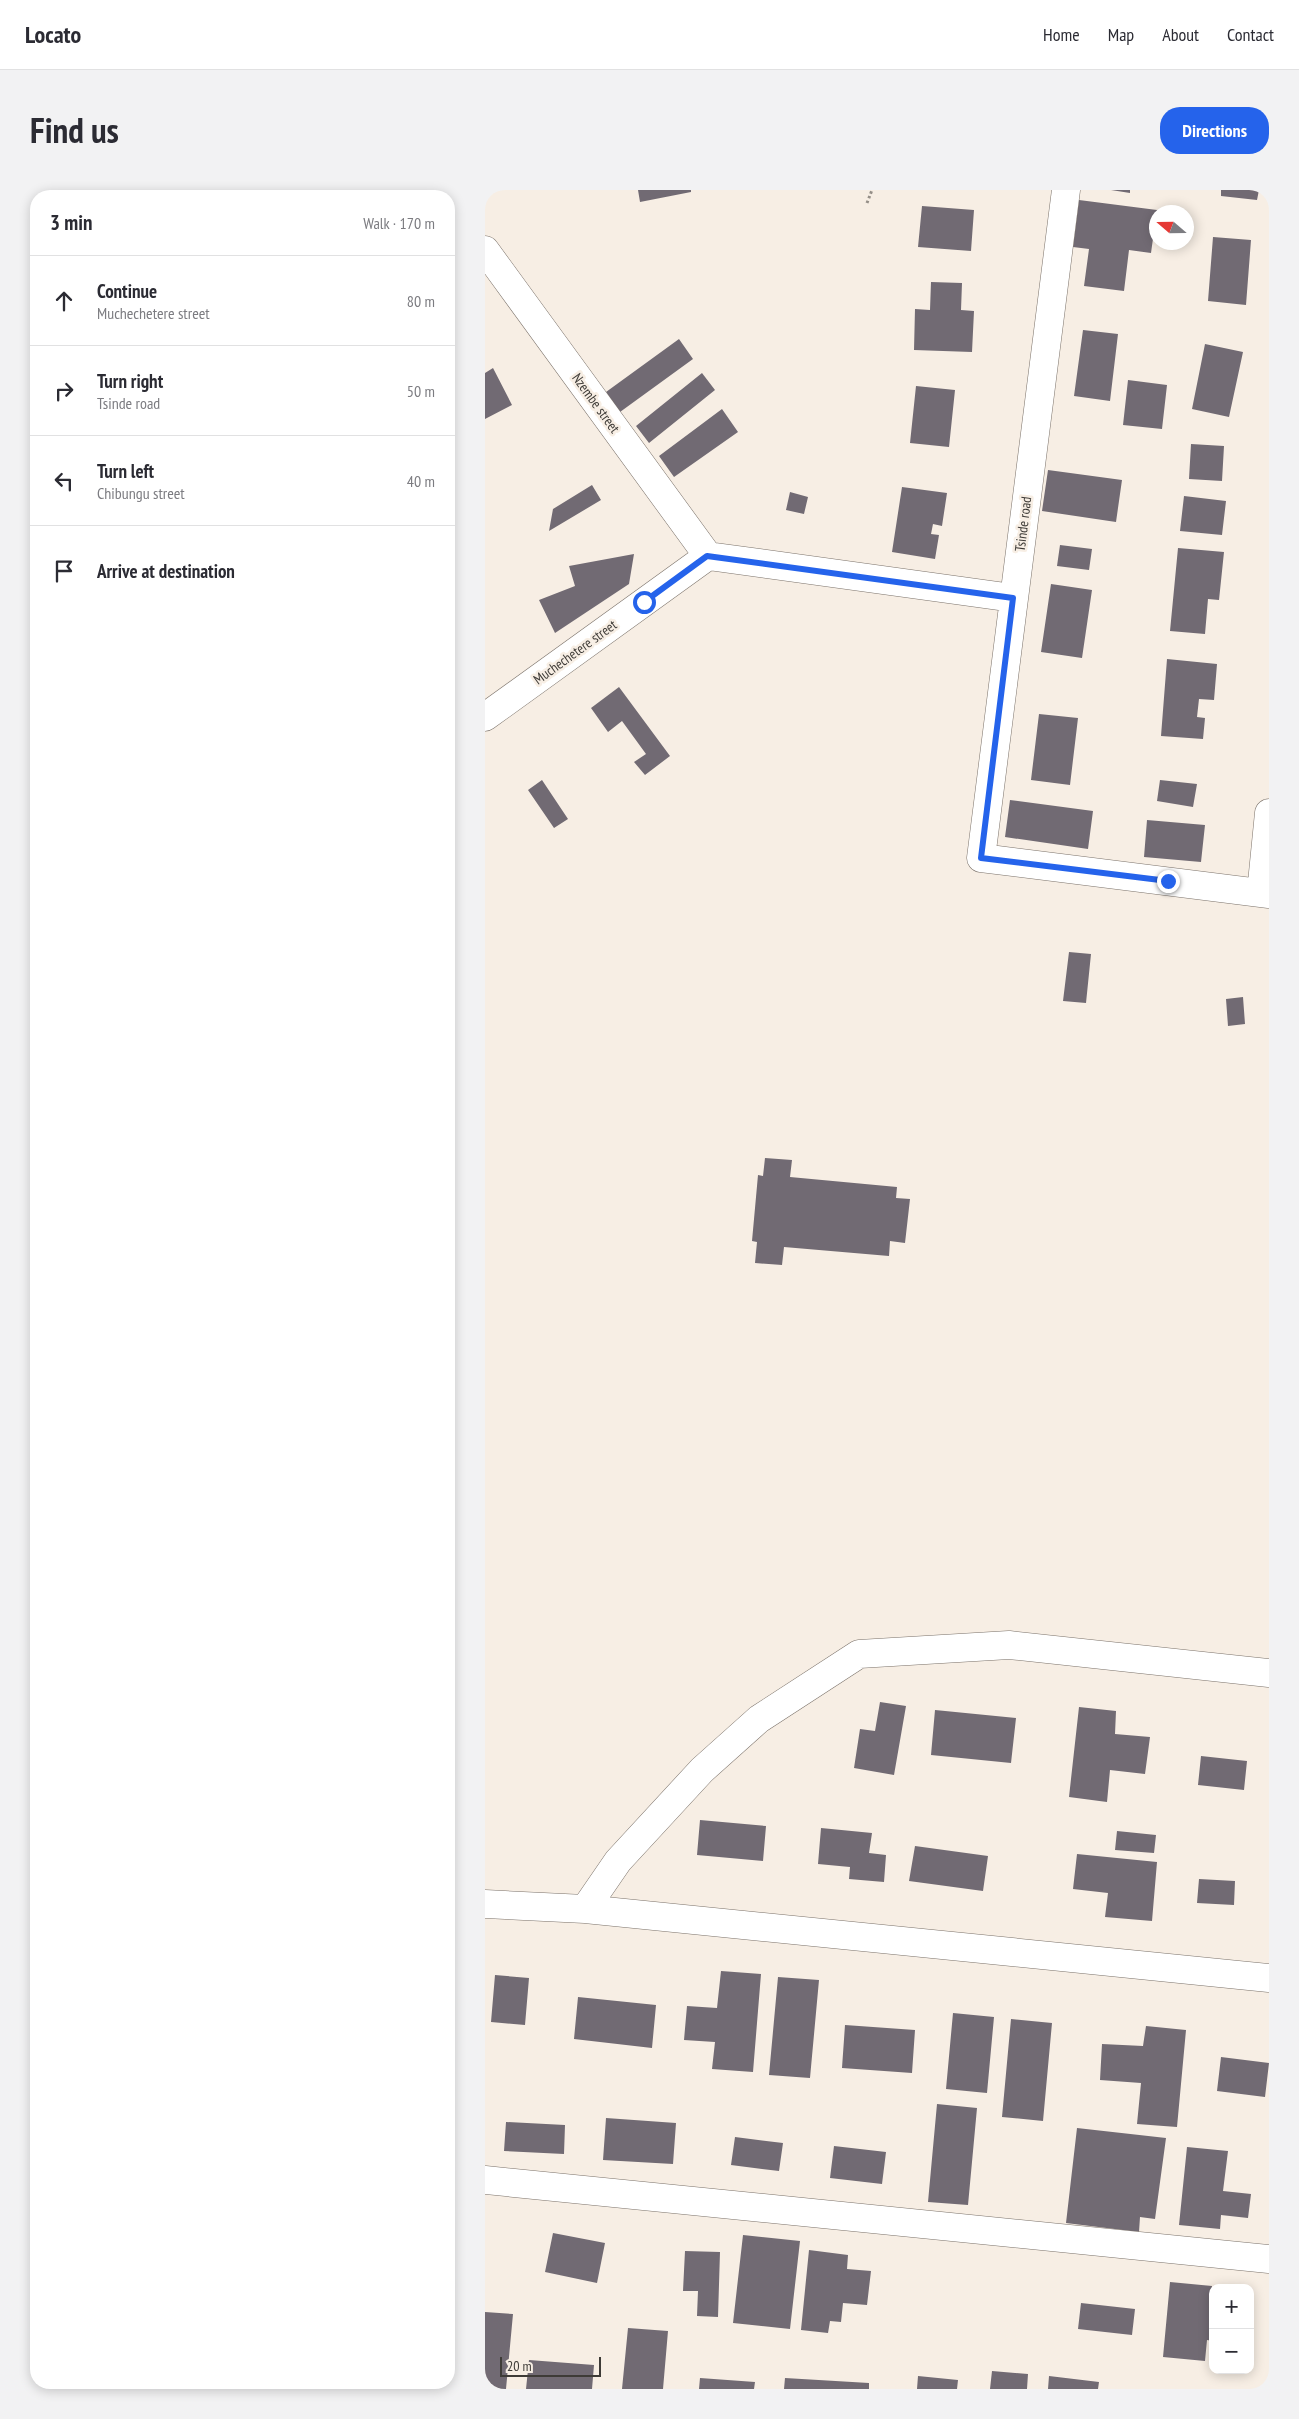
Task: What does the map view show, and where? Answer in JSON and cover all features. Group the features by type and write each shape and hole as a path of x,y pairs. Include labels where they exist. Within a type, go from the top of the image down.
{"street":[{"name":"Tsinde road","path":"1066,190 981,858 1265,893"},
{"name":"Nzembe street","path":"485,250 707,556"},
{"path":"707,556 1013,598"},
{"name":"Muchechetere street","path":"485,717 707,556"},
{"path":"1265,893 1269,813"},
{"path":"585,1909 618,1861 701,1770 759,1719 859,1654 1009,1645 1269,1673"},
{"path":"485,1904 585,1909 1269,1978"},
{"path":"485,2180 1269,2259"}],"path":[{"path":"867,204 872,190"}],"building":[{"path":"638,190 691,190 691,192 640,202"},
{"path":"1111,190 1130,190 1130,193"},
{"path":"1221,190 1259,190 1257,200 1221,196"},
{"path":"1079,200 1149,209 1149,250 1151,250 1151,253 1129,250 1124,291 1084,286 1089,249 1073,247"},
{"path":"922,206 974,210 971,251 918,247"},
{"path":"1213,237 1251,240 1246,305 1208,301"},
{"path":"931,282 962,283 961,310 974,311 972,352 914,350 915,309 930,310"},
{"path":"1083,330 1118,334 1110,401 1074,396"},
{"path":"679,339 693,359 620,412 606,392"},
{"path":"1205,344 1243,352 1229,417 1192,409"},
{"path":"493,368 512,405 485,419 485,373"},
{"path":"702,373 715,390 649,443 636,426"},
{"path":"1128,380 1167,385 1162,429 1123,425"},
{"path":"916,386 955,390 949,447 910,443"},
{"path":"722,409 738,432 674,477 659,456"},
{"path":"1191,444 1224,446 1222,481 1189,479"},
{"path":"1048,470 1122,480 1116,522 1042,511"},
{"path":"592,485 601,500 549,531 553,509"},
{"path":"902,487 947,493 942,526 933,524 931,534 939,535 935,559 892,552"},
{"path":"790,492 808,497 804,514 786,510"},
{"path":"1184,496 1226,501 1222,535 1180,531"},
{"path":"1060,545 1092,549 1089,570 1057,566"},
{"path":"1178,548 1224,552 1219,600 1208,599 1205,634 1170,631"},
{"path":"634,554 629,584 555,633 539,600 575,586 569,566"},
{"path":"1051,584 1092,590 1082,658 1041,652"},
{"path":"1167,659 1217,664 1214,700 1199,699 1197,717 1205,718 1203,739 1161,736"},
{"path":"619,687 670,756 645,775 634,762 646,754 622,721 608,732 591,708"},
{"path":"1039,714 1078,718 1070,785 1031,780"},
{"path":"542,780 568,819 554,828 528,790"},
{"path":"1160,780 1197,784 1193,807 1157,801"},
{"path":"1010,800 1093,811 1088,849 1005,837"},
{"path":"1147,820 1205,825 1201,862 1144,857"},
{"path":"1069,952 1091,954 1086,1003 1063,1001"},
{"path":"1243,997 1245,1024 1228,1026 1226,999"},
{"path":"765,1158 792,1160 790,1177 897,1187 896,1198 910,1199 905,1243 890,1241 889,1256 784,1247 782,1265 755,1263 757,1242 752,1241 758,1175 763,1176"},
{"path":"880,1702 906,1706 894,1775 854,1768 860,1729 875,1731"},
{"path":"1079,1707 1116,1711 1115,1734 1150,1737 1145,1774 1110,1770 1107,1802 1069,1797"},
{"path":"935,1710 1016,1718 1011,1763 931,1755"},
{"path":"1201,1756 1247,1761 1244,1790 1198,1785"},
{"path":"700,1820 766,1826 763,1861 697,1855"},
{"path":"821,1828 872,1833 869,1853 886,1855 884,1882 849,1879 850,1867 818,1864"},
{"path":"1117,1831 1156,1835 1154,1853 1115,1850"},
{"path":"915,1846 988,1856 983,1891 909,1881"},
{"path":"1077,1854 1157,1862 1152,1921 1105,1917 1108,1893 1073,1889"},
{"path":"1199,1879 1235,1881 1234,1905 1197,1903"},
{"path":"721,1971 761,1974 753,2072 712,2069 715,2042 684,2040 687,2006 717,2008"},
{"path":"495,1975 529,1978 525,2025 491,2022"},
{"path":"778,1977 819,1980 810,2078 769,2075"},
{"path":"578,1997 656,2005 652,2048 574,2039"},
{"path":"953,2013 994,2017 987,2093 946,2089"},
{"path":"1011,2019 1052,2023 1043,2121 1002,2117"},
{"path":"845,2025 915,2030 912,2073 842,2068"},
{"path":"1146,2026 1186,2030 1177,2127 1137,2124 1141,2083 1100,2080 1102,2044 1143,2046"},
{"path":"1221,2057 1269,2063 1265,2097 1217,2091"},
{"path":"937,2104 977,2108 968,2205 928,2202"},
{"path":"606,2118 676,2123 673,2164 603,2160"},
{"path":"506,2122 565,2125 564,2154 504,2151"},
{"path":"1077,2128 1166,2138 1155,2219 1140,2217 1139,2232 1066,2223"},
{"path":"735,2137 783,2143 779,2171 731,2165"},
{"path":"834,2146 886,2152 882,2184 830,2178"},
{"path":"1187,2147 1228,2151 1223,2191 1251,2194 1248,2218 1221,2215 1220,2229 1179,2225"},
{"path":"553,2233 605,2243 597,2283 545,2272"},
{"path":"743,2235 800,2241 790,2329 733,2323"},
{"path":"809,2250 848,2255 847,2269 871,2271 867,2305 843,2303 841,2322 830,2321 828,2333 801,2330"},
{"path":"685,2251 720,2252 718,2317 697,2316 698,2291 683,2291"},
{"path":"1170,2282 1209,2286 1209,2340 1207,2340 1205,2361 1163,2357"},
{"path":"1081,2303 1135,2309 1132,2335 1078,2329"},
{"path":"485,2312 513,2314 506,2389 485,2389"},
{"path":"628,2328 668,2331 663,2389 622,2389"},
{"path":"529,2360 594,2365 592,2389 526,2389"},
{"path":"992,2371 1028,2374 1027,2389 990,2389"},
{"path":"918,2376 958,2380 957,2389 917,2389"},
{"path":"1049,2376 1099,2382 1098,2389 1048,2389"},
{"path":"700,2378 755,2382 754,2389 699,2389"},
{"path":"785,2378 869,2383 869,2389 784,2389"}],"route":[{"path":"644,602 707,556 1013,598 981,858 1168,881"}]}
